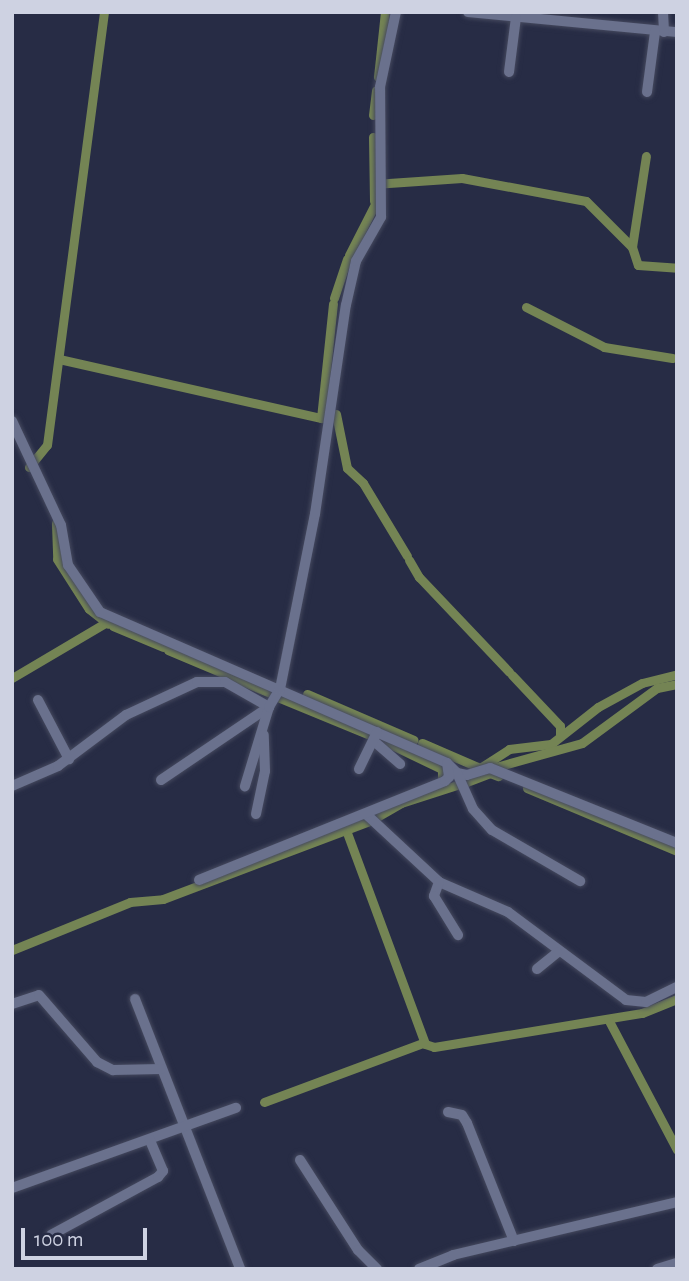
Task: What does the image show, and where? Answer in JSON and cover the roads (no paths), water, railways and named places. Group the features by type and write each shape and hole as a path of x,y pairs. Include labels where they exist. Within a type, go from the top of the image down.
{"street":[{"path":"245,786 269,707 280,689 317,501 346,305 356,261 381,218 380,87 396,12"},
{"path":"468,12 677,32"},
{"path":"581,12 584,25"},
{"path":"647,92 663,12"},
{"path":"509,72 516,17"},
{"path":"12,421 61,525 68,565 91,604 113,618 280,689 376,737 447,763 457,773 473,809 492,830 580,881"},
{"path":"12,786 69,759 103,729 197,682 225,681 269,707"},
{"path":"38,700 69,759"},
{"path":"162,780 269,707"},
{"path":"256,814 265,771 264,725"},
{"path":"376,737 400,764"},
{"path":"359,769 376,737"},
{"path":"199,880 367,815 445,780 449,777 447,763"},
{"path":"457,773 467,775 490,768 677,843"},
{"path":"367,815 439,882 508,912 557,953 625,1000 646,1002 677,987"},
{"path":"439,882 434,896 458,935"},
{"path":"537,969 557,953"},
{"path":"12,1004 39,995 97,1062 113,1070 161,1069"},
{"path":"135,999 182,1127 240,1269"},
{"path":"12,1188 236,1108"},
{"path":"448,1112 462,1115 467,1123 514,1241"},
{"path":"51,1235 158,1177 163,1171 160,1158 150,1140"},
{"path":"300,1160 358,1250 377,1269"},
{"path":"419,1269 514,1241 677,1202"},
{"path":"657,1269 677,1264"}],"waterway":[{"path":"29,467 47,445 104,12"},
{"path":"378,77 385,12"},
{"path":"373,115 376,90"},
{"path":"373,137 374,201"},
{"path":"632,247 646,156"},
{"path":"374,184 462,178 586,201 632,247 638,265 677,268"},
{"path":"349,255 374,206"},
{"path":"334,298 347,259"},
{"path":"59,359 321,418 333,304"},
{"path":"526,307 604,347 672,358"},
{"path":"336,414 347,468 363,483 407,556"},
{"path":"56,523 57,559 89,609 108,624"},
{"path":"409,560 419,577 509,672"},
{"path":"12,678 105,623"},
{"path":"113,626 163,647"},
{"path":"168,650 272,694"},
{"path":"422,743 480,768 509,749 551,744 598,707 642,683 677,674"},
{"path":"512,675 560,726 560,734"},
{"path":"496,767 582,743 657,688 677,684"},
{"path":"307,694 414,740"},
{"path":"280,698 372,736"},
{"path":"379,739 442,769 442,777"},
{"path":"464,783 490,773 498,776"},
{"path":"375,818 401,803 460,784"},
{"path":"527,788 677,851"},
{"path":"12,950 130,902 163,899 369,821"},
{"path":"346,830 425,1044 434,1047 642,1013 677,999"},
{"path":"608,1019 677,1150"},
{"path":"264,1102 423,1043"}]}
